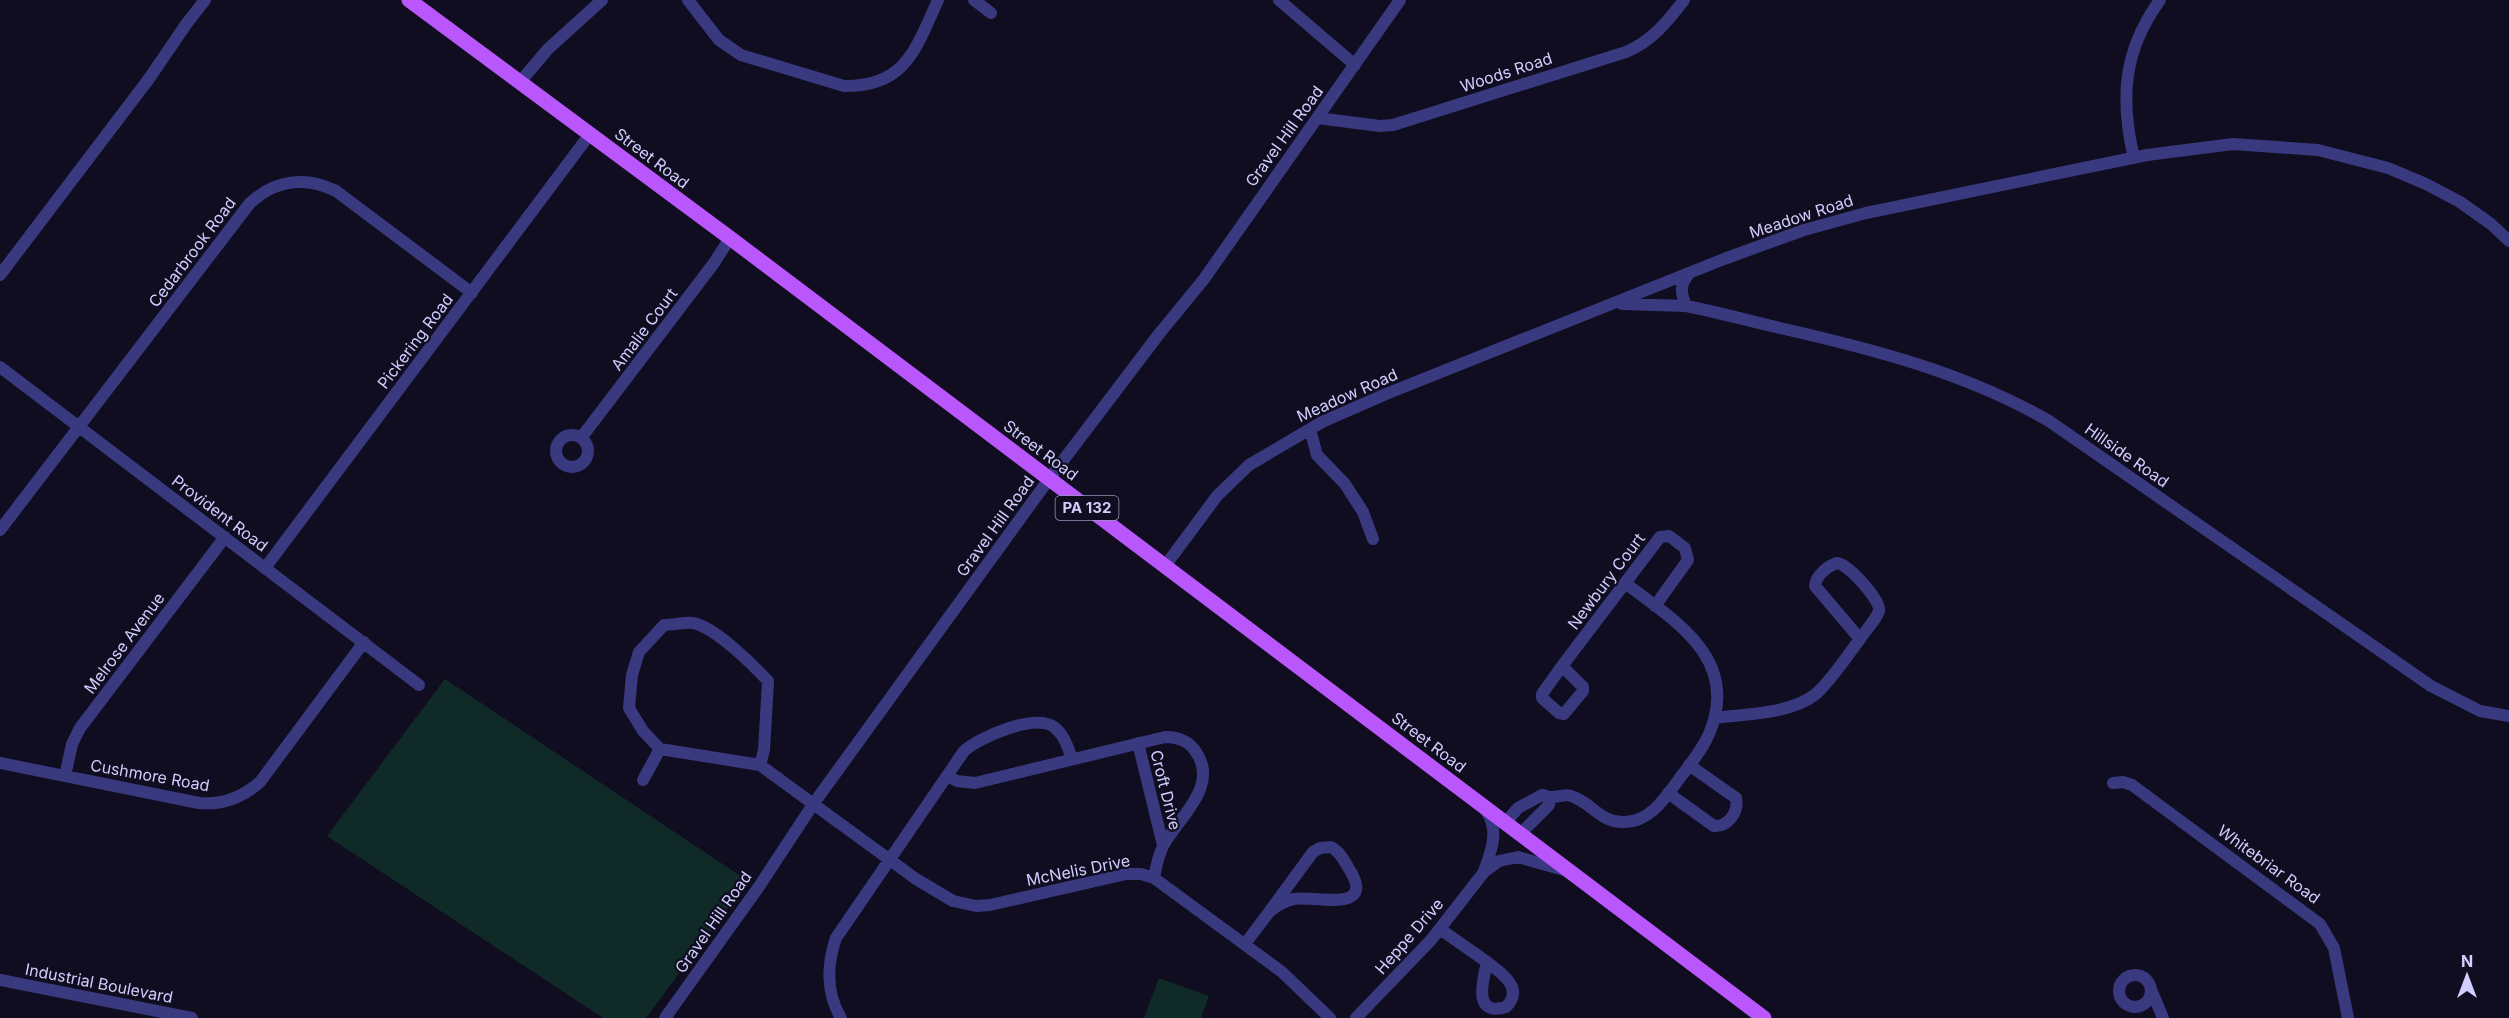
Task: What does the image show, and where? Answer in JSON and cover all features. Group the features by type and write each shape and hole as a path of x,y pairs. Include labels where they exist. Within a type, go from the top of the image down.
{"main road":[{"name":"Street Road","path":"409,0 730,238 1764,1018"}],"street":[{"path":"0,275 141,89 205,0"},
{"path":"520,82 548,49 602,0"},
{"path":"688,0 719,40 741,55 844,86 858,86 881,80 907,63 914,53 938,0"},
{"path":"974,0 991,13"},
{"path":"1279,0 1355,65"},
{"name":"Gravel Hill Road","path":"665,1018 758,888 814,803 1049,479 1159,334 1204,279 1401,0"},
{"name":"Woods Road","path":"1317,118 1380,126 1393,125 1626,52 1640,46 1657,34 1684,0"},
{"path":"2134,158 2125,115 2127,76 2135,43 2145,22 2160,0"},
{"name":"Pickering Road","path":"265,568 590,134"},
{"name":"Meadow Road","path":"1165,566 1205,512 1231,482 1249,465 1310,429 1386,394 1689,274 1804,230 1866,213 2134,158 2233,144 2294,147 2342,154 2388,168 2443,192 2476,212 2509,241"},
{"name":"Cedarbrook Road","path":"0,530 250,203 264,191 283,183 312,182 336,191 472,293"},
{"name":"Amalie Court","path":"581,438 714,263 730,238"},
{"path":"1686,306 1681,288 1683,280 1689,274"},
{"name":"Hillside Road","path":"1615,303 1686,306 1876,352 1969,382 2002,396 2049,421 2431,686 2480,711 2509,716"},
{"name":"Provident Road","path":"0,367 419,685"},
{"path":"1310,429 1317,455 1345,484 1363,512 1373,539"},
{"name":"Newbury Court","path":"1562,666 1660,537 1669,536 1687,550 1688,560 1656,606"},
{"name":"Melrose Avenue","path":"65,776 72,744 80,728 225,537"},
{"path":"1715,718 1793,706 1810,699 1821,690 1860,639 1878,613 1878,602 1848,566 1837,563 1831,565 1820,576 1815,586 1860,639"},
{"path":"1505,823 1518,808 1542,795 1549,798 1565,795 1575,797 1600,816 1623,822 1644,817 1654,810 1704,745 1715,718 1717,704 1716,679 1705,652 1690,633 1624,583"},
{"path":"694,623 716,635 746,658 768,681 764,750 760,765 660,749 643,731 629,708 632,675 639,652 664,625 694,623"},
{"name":"Cushmore Road","path":"0,763 199,803 221,803 241,796 260,782 364,642"},
{"path":"841,1018 833,1002 830,987 832,950 842,927 964,751 981,738 1030,723 1047,724 1054,727 1067,744 1072,759"},
{"name":"Croft Drive","path":"947,776 957,781 975,783 1165,736 1175,737 1191,746 1201,763 1201,785 1199,794 1163,845 1154,878"},
{"name":"Croft Drive","path":"1138,743 1163,845"},
{"path":"643,780 660,749"},
{"name":"McNelis Drive","path":"760,765 942,896 976,906 990,905 1120,875 1141,874 1154,878 1282,972 1330,1018"},
{"path":"1668,793 1714,826 1728,822 1736,811 1736,798 1689,765"},
{"name":"Whitebriar Road","path":"2113,783 2123,782 2132,785 2320,924 2334,948 2348,1018"},
{"path":"1520,834 1549,806 1549,798"},
{"name":"Heppe Drive","path":"1480,803 1493,819 1494,834 1492,849 1484,872"},
{"path":"1245,944 1313,852 1320,848 1331,847 1341,854 1356,884 1350,897 1340,902 1311,897 1295,898 1269,912"},
{"name":"Heppe Drive","path":"1356,1018 1440,928 1484,872 1498,861 1518,857 1571,872"},
{"path":"1440,928 1486,962"},
{"name":"Industrial Boulevard","path":"0,980 192,1018"},
{"path":"2150,987 2163,1018"}],"green space":[{"path":"445,679 748,881 646,1018 603,1018 327,836"},
{"path":"1159,978 1209,996 1201,1018 1144,1018"}]}
